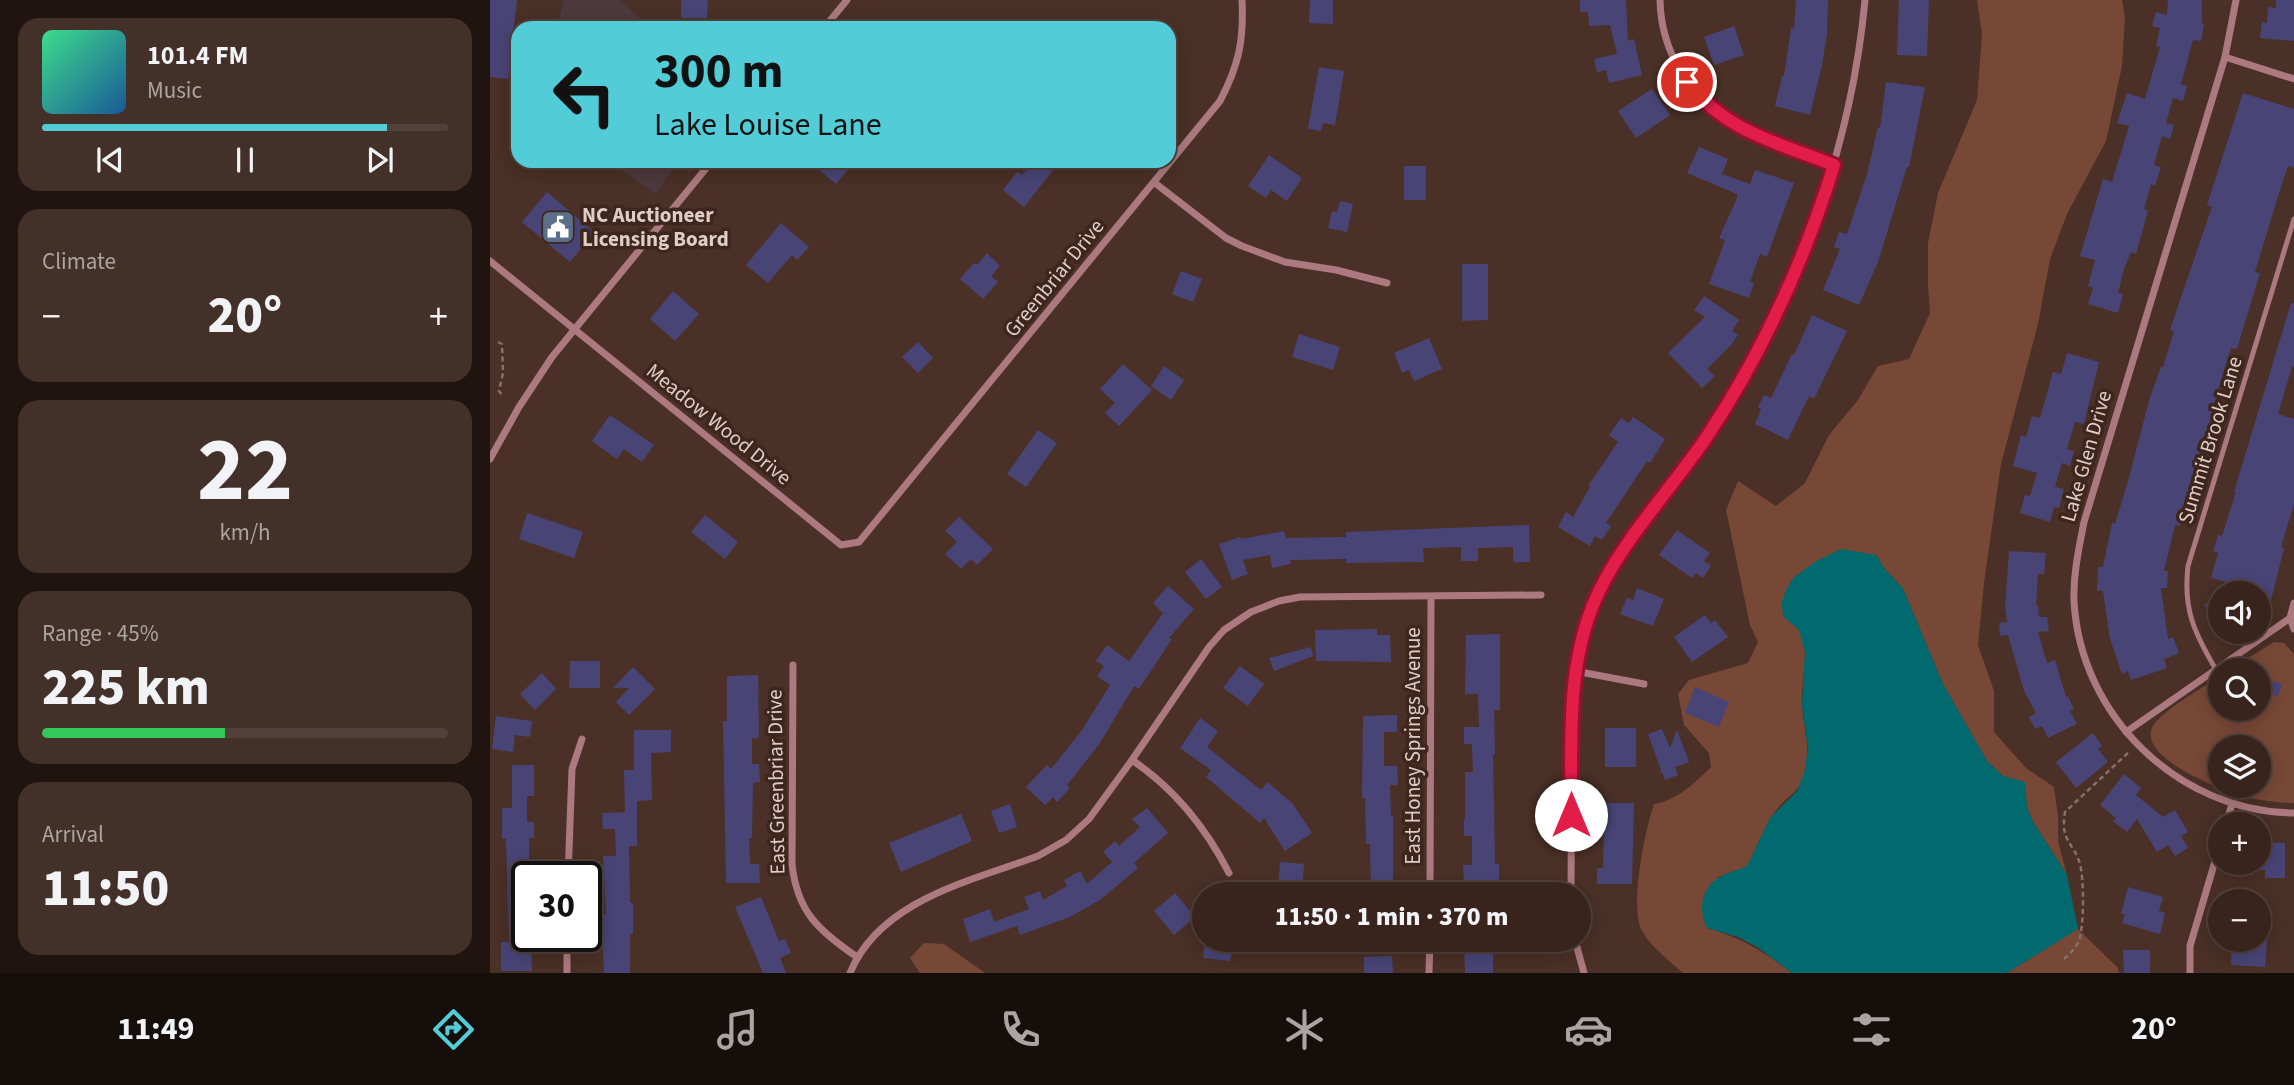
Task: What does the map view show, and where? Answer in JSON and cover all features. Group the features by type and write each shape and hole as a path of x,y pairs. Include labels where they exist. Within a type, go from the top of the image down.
{"street":[{"path":"830,21 847,0"},
{"name":"Greenbriar Drive","path":"1176,157 1203,124 1229,83 1238,63 1241,0"},
{"path":"1660,0 1668,47 1676,64 1699,97 1737,126 1834,165"},
{"path":"1571,882 1575,671 1593,603 1625,549 1707,436 1761,346 1795,273 1834,165 1849,104 1865,0"},
{"name":"Lake Glen Drive","path":"2236,0 2225,57 2084,522 2076,561 2075,610 2083,648 2102,700 2137,744 2170,773 2206,793 2255,810 2294,813"},
{"path":"2225,57 2294,79"},
{"path":"490,459 532,386 706,168"},
{"name":"Greenbriar Drive","path":"841,545 859,542 870,530 1167,168"},
{"path":"1155,183 1226,238 1242,246 1285,262 1387,283"},
{"name":"Meadow Wood Drive","path":"490,261 841,545"},
{"path":"850,973 857,957 888,923 910,906 1055,848 1077,831 1132,760 1209,647 1224,630 1251,612 1279,601 1300,597 1541,595"},
{"name":"East Honey Springs Avenue","path":"1430,882 1431,597"},
{"path":"2294,603 2290,618 2294,629"},
{"path":"2231,658 2290,618"},
{"name":"East Greenbriar Drive","path":"793,665 793,880 808,915 818,929 857,957"},
{"path":"1575,671 1644,684"},
{"path":"2126,732 2208,674"},
{"path":"569,861 572,769 582,739"},
{"path":"1132,760 1162,782 1190,813 1214,845 1229,873"},
{"path":"2230,812 2232,804"},
{"path":"2190,973 2190,946 2211,875"},
{"path":"567,952 567,973"},
{"path":"1429,973 1430,952"},
{"path":"1578,952 1584,973"}],"lane":[{"name":"Summit Brook Lane","path":"2211,658 2190,620 2187,596 2188,566 2294,219"}],"path":[{"path":"498,342 502,344 503,373 499,391 502,395"},
{"path":"2064,959 2074,949 2080,937 2082,881 2079,862 2065,837 2065,812 2137,744"}],"shaded area":[{"path":"564,0 619,0 643,21 559,21"},
{"path":"1977,0 2122,0 2125,18 2122,66 2106,141 2067,214 2050,259 2038,324 2001,464 1978,645 1994,691 1994,732 2026,768 2054,787 2058,841 2067,875 2032,820 2027,807 2025,783 2003,776 1987,761 1943,684 1903,589 1876,555 1784,617 1799,630 1805,650 1802,707 1807,750 1804,776 1799,787 1772,816 1747,867 1718,877 1707,928 1752,946 1792,973 1683,973 1642,931 1638,920 1638,887 1646,831 1654,804 1678,795 1711,767 1709,753 1684,725 1678,694 1689,680 1748,663 1758,642 1750,625 1726,510 1738,481 1776,506 1805,483 1829,435 1858,400 1878,366 1909,359 1930,313 1928,243 1938,193 1977,100 1982,34"},
{"path":"619,168 674,168 655,194"},
{"path":"2274,642 2284,643 2294,654 2294,803 2251,798 2271,798 2271,735 2208,735 2208,783 2172,763 2159,752 2152,740 2152,728 2163,715 2208,684 2208,721 2271,721 2271,658 2248,658"},
{"path":"2078,929 2118,968 2119,973 2006,973"},
{"path":"924,943 944,944 985,973 920,973 910,958"}],"water":[{"path":"1841,549 1876,555 1903,589 1943,684 1987,761 2003,776 2025,782 2027,807 2032,820 2067,875 2078,929 2007,973 1792,973 1757,947 1738,937 1707,928 1704,921 1703,900 1709,887 1723,875 1747,866 1770,818 1797,791 1804,774 1808,749 1802,705 1805,652 1799,630 1784,617 1781,604 1794,577 1815,562"}],"building":[{"path":"490,0 517,0 515,21 511,21 508,79 490,77"},
{"path":"681,0 708,0 707,18 681,18"},
{"path":"1310,0 1333,0 1333,24 1309,23"},
{"path":"1580,0 1626,0 1628,41 1634,39 1642,75 1609,83 1606,70 1597,72 1594,59 1617,54 1610,25 1589,26 1588,12 1580,12"},
{"path":"1796,0 1828,0 1827,34 1810,115 1775,106 1784,76 1791,28 1794,29"},
{"path":"1899,0 1929,0 1927,56 1897,55"},
{"path":"2168,0 2202,0 2204,24 2201,41 2193,40 2181,84 2187,86 2183,101 2173,98 2166,123 2174,125 2170,139 2162,136 2154,165 2161,167 2155,186 2151,184 2144,209 2148,211 2136,254 2131,252 2124,269 2118,293 2123,294 2118,313 2088,304 2093,288 2088,286 2095,260 2080,256 2103,179 2112,182 2129,126 2117,123 2127,93 2145,99 2160,47 2156,46 2160,28 2152,26 2156,12 2167,15"},
{"path":"2276,0 2294,0 2294,41 2260,38 2262,22 2267,23 2268,7 2276,8"},
{"path":"1734,26 1744,55 1714,65 1704,37"},
{"path":"1319,67 1344,71 1335,125 1323,123 1321,131 1308,129"},
{"path":"1886,82 1925,87 1909,167 1878,262 1859,305 1823,290 1840,249 1834,247 1839,232 1847,234 1867,174 1878,127 1880,128"},
{"path":"1652,89 1670,115 1636,138 1618,111"},
{"path":"2243,93 2294,109 2294,168 2288,166 2280,190 2255,272 2260,273 2237,349 2231,348 2217,393 2223,395 2209,441 2199,470 2195,468 2180,526 2175,525 2164,571 2168,571 2167,588 2161,588 2168,639 2173,637 2179,653 2164,659 2167,668 2131,680 2128,671 2122,674 2110,639 2103,591 2097,591 2098,567 2103,567 2112,523 2115,524 2150,397 2174,331 2170,330 2212,207 2207,205"},
{"path":"1699,147 1728,159 1722,174 1750,184 1755,170 1794,183 1767,257 1760,254 1750,282 1754,283 1749,298 1709,284 1725,240 1719,238 1737,194 1687,173"},
{"path":"1269,155 1302,178 1287,201 1271,190 1266,198 1248,186"},
{"path":"1404,166 1426,166 1426,200 1404,200"},
{"path":"819,168 849,168 836,184"},
{"path":"1028,168 1055,168 1024,207 1003,190 1017,172 1022,175"},
{"name":"NC Auctioneer Licensing Board","path":"547,192 594,232 570,262 522,222"},
{"path":"1340,201 1353,204 1347,232 1328,228 1332,211 1337,212"},
{"path":"781,223 809,247 797,260 792,255 768,283 746,265"},
{"path":"987,253 1000,266 991,276 998,282 983,299 960,279"},
{"path":"1462,264 1488,264 1488,320 1462,321"},
{"path":"1181,271 1202,279 1193,302 1172,294"},
{"path":"673,291 699,314 675,341 650,319"},
{"path":"1704,296 1739,320 1732,331 1738,335 1707,369 1715,376 1702,388 1668,353 1705,317 1694,310"},
{"path":"2291,303 2294,303 2294,367 2292,366 2278,414 2294,419 2294,504 2281,547 2284,548 2271,600 2271,581 2222,581 2211,578 2218,553 2213,551 2218,535 2222,536"},
{"path":"1812,315 1847,331 1814,399 1809,396 1788,440 1755,424 1761,409 1758,407 1764,395 1771,398"},
{"path":"1299,334 1340,347 1333,370 1292,357"},
{"path":"1429,338 1442,369 1414,381 1409,370 1402,373 1394,353"},
{"path":"918,342 933,358 918,373 902,357"},
{"path":"2067,353 2099,362 2084,424 2075,422 2067,449 2074,451 2070,466 2062,463 2055,487 2064,489 2059,508 2054,507 2050,522 2020,513 2025,495 2030,496 2037,473 2013,466 2021,435 2026,437 2032,416 2040,418 2053,372 2061,374"},
{"path":"1123,364 1152,390 1119,426 1105,413 1115,403 1100,389"},
{"path":"1164,366 1184,380 1171,400 1151,386"},
{"path":"610,415 654,445 642,462 624,449 617,459 592,441"},
{"path":"1633,417 1665,439 1606,523 1611,526 1602,540 1595,536 1590,546 1558,527 1566,512 1573,517 1590,487 1588,486 1618,442 1609,435 1621,418 1629,423"},
{"path":"1038,430 1057,443 1026,487 1007,474"},
{"path":"527,513 583,532 574,558 519,539"},
{"path":"705,515 738,542 725,559 691,532"},
{"path":"959,517 993,549 977,565 971,559 961,569 945,554 957,542 945,531"},
{"path":"1529,525 1530,562 1513,562 1513,547 1478,548 1478,561 1461,561 1461,547 1423,548 1424,562 1346,563 1346,559 1290,560 1291,564 1272,568 1270,555 1243,560 1248,574 1232,580 1219,544 1240,537 1241,539 1284,531 1286,538 1346,537 1346,532"},
{"path":"1677,530 1710,553 1704,561 1711,566 1703,578 1696,573 1692,578 1659,555"},
{"path":"2009,551 2046,553 2044,574 2038,574 2036,605 2039,617 2047,617 2049,631 2038,632 2047,663 2055,660 2066,697 2068,696 2074,709 2070,711 2077,724 2048,738 2042,726 2035,729 2029,717 2036,713 2024,691 2008,635 2000,636 1999,623 2007,622 2005,607"},
{"path":"1201,559 1222,587 1206,599 1185,572"},
{"path":"1168,586 1194,609 1169,638 1172,639 1139,689 1134,686 1100,743 1067,785 1070,788 1057,802 1053,797 1045,805 1026,787 1047,765 1051,769 1082,730 1110,685 1097,676 1104,666 1096,661 1107,645 1129,661 1163,613 1153,603"},
{"path":"1637,588 1664,599 1653,626 1620,614 1627,598 1633,600"},
{"path":"1705,615 1711,623 1715,620 1728,637 1692,662 1674,637"},
{"path":"1377,629 1377,635 1390,635 1391,662 1316,661 1315,630"},
{"path":"1500,634 1500,710 1494,710 1493,754 1495,864 1499,864 1499,882 1464,882 1463,865 1472,865 1472,836 1464,836 1465,772 1473,772 1472,744 1464,744 1464,727 1479,727 1478,694 1465,694 1466,635"},
{"path":"1311,647 1313,656 1274,671 1269,658"},
{"path":"570,661 600,661 600,688 569,688"},
{"path":"1240,666 1264,684 1248,706 1223,688"},
{"path":"633,667 655,689 629,715 616,702 629,688 613,688"},
{"path":"542,673 556,689 535,710 520,694"},
{"path":"758,675 759,738 752,738 752,764 759,764 760,782 753,783 752,838 749,838 750,864 759,864 760,883 726,883 723,721 727,721 727,676"},
{"path":"2271,681 2282,684 2278,696 2271,695"},
{"path":"1695,687 1729,702 1719,727 1685,713"},
{"path":"1397,715 1397,732 1384,732 1384,766 1397,766 1398,785 1390,785 1393,882 1371,882 1370,844 1366,844 1365,798 1362,798 1363,716"},
{"path":"496,716 532,721 530,737 515,735 513,752 492,749"},
{"path":"1200,718 1218,731 1207,747 1261,790 1267,782 1293,804 1312,833 1285,851 1264,818 1260,823 1206,777 1211,770 1180,748"},
{"path":"1605,728 1636,728 1636,767 1605,767"},
{"path":"1662,729 1670,748 1677,730 1689,762 1675,767 1678,775 1665,780 1662,772 1660,773 1648,734"},
{"path":"634,730 671,730 671,752 651,753 652,800 637,801 637,846 629,846 630,903 633,903 630,973 604,973 602,914 606,914 603,856 616,856 615,829 603,829 602,813 625,812 624,770 634,770"},
{"path":"2093,733 2102,746 2098,749 2108,762 2076,788 2056,762"},
{"path":"512,765 534,765 534,796 527,796 527,822 534,822 534,838 529,838 529,861 511,861 511,952 531,952 532,971 501,971 501,942 509,942 506,839 502,839 502,808 512,808"},
{"path":"2124,774 2141,788 2136,795 2163,817 2175,810 2188,832 2181,836 2188,848 2175,856 2168,845 2157,852 2137,819 2127,832 2113,821 2116,818 2100,805"},
{"path":"1604,803 1634,803 1632,884 1597,884 1597,868 1603,868 1604,832 1596,832 1596,817 1604,817"},
{"path":"1010,804 1017,827 999,833 991,811"},
{"path":"1147,808 1168,833 1134,863 1138,868 1100,900 1070,917 1020,935 1017,926 970,942 963,919 990,909 994,922 1029,909 1024,897 1040,891 1043,900 1067,886 1064,880 1080,871 1087,884 1112,862 1103,852 1115,841 1119,846 1140,827 1132,819"},
{"path":"961,814 972,841 901,872 889,843"},
{"path":"2271,842 2285,843 2285,878 2265,878 2265,875 2271,875"},
{"path":"1280,862 1304,864 1303,882 1279,882"},
{"path":"2128,887 2163,897 2159,911 2165,913 2160,934 2122,923 2125,914 2121,914"},
{"path":"1175,893 1192,913 1192,920 1174,935 1154,911"},
{"path":"761,897 779,941 785,939 791,953 780,958 786,973 763,973 735,907"},
{"path":"2123,950 2150,950 2150,973 2124,973"},
{"path":"1204,952 1231,952 1230,961 1203,958"},
{"path":"1464,952 1493,952 1493,973 1465,973"},
{"path":"2232,952 2266,952 2265,967 2231,965"},
{"path":"1392,956 1393,973 1364,973 1364,957"}],"place":[{"name":"NC Auctioneer Licensing Board","path":"558,227"}],"route":[{"path":"1571,815 1572,703 1575,671 1593,603 1625,549 1713,427 1761,346 1795,273 1834,165 1772,142 1726,120 1699,97 1687,82"}]}
